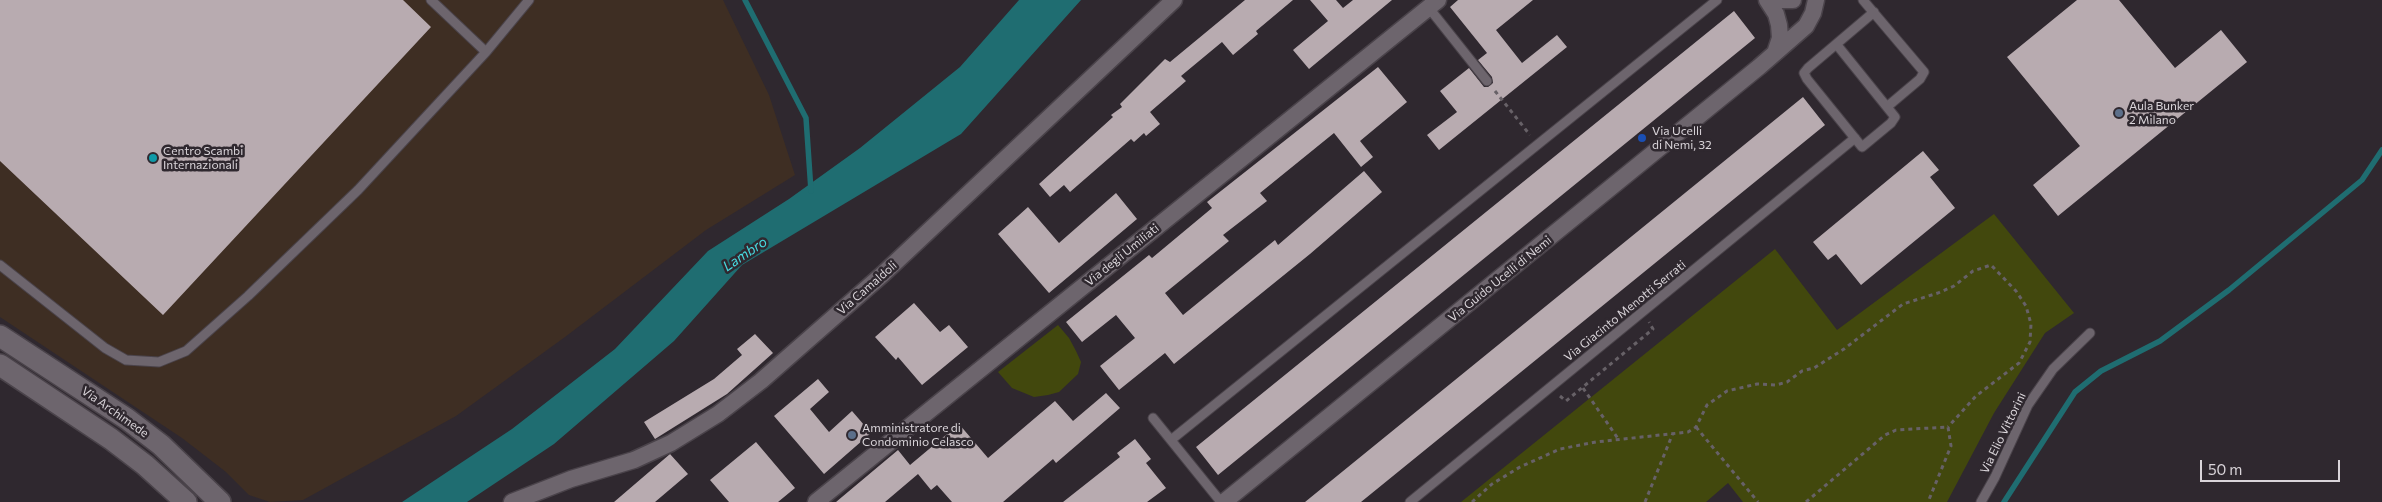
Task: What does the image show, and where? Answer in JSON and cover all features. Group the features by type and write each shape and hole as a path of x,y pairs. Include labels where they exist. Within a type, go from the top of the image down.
{"street":[{"name":"Via Camaldoli","path":"512,502 571,479 634,460 671,443 718,414 761,381 883,274 1174,0"},
{"path":"1767,0 1776,14 1779,25 1780,38 1775,53"},
{"path":"1775,0 1793,0"},
{"name":"Via Guido Ucelli di Nemi","path":"1222,502 1520,263 1775,53 1806,26 1815,9 1816,0"},
{"name":"Via degli Umiliati","path":"816,502 1433,4"},
{"name":"Via Archimede","path":"0,336 127,419 161,445 220,502"},
{"name":"Via Archimede","path":"0,365 111,439 145,465 186,502"}],"lane":[{"path":"432,0 486,52"},
{"path":"0,265 105,348 126,360 159,362 186,351 248,296 358,190 486,52 529,0"},
{"path":"1171,440 1717,0"},
{"path":"1863,0 1924,72 1920,80 1888,106"},
{"name":"Via degli Umiliati","path":"1433,4 1487,81"},
{"path":"1837,44 1888,106 1894,117 1891,123 1862,147 1805,76 1806,70 1874,12"},
{"name":"Via Giacinto Menotti Serrati","path":"1410,502 1855,138"},
{"name":"Via Elio Vittorini","path":"1981,502 1996,476 2028,405 2053,369 2090,333"},
{"name":"Via Guido Ucelli di Nemi","path":"1153,418 1222,502"}],"path":[{"path":"1487,81 1537,144"},
{"path":"1472,502 1492,484 1520,467 1560,449 1688,432 1696,427 1707,405 1727,391 1757,384 1776,385 1787,382 1802,371 1814,368 1844,349 1903,304 1954,286 1974,271 1991,265 2016,291 2026,306 2031,324 2030,342 2019,363 1976,396 1948,427 1896,430 1886,435 1806,502"},
{"path":"1550,388 1566,401 1583,388 1653,329 1642,312"},
{"path":"1583,388 1619,440"},
{"path":"1696,427 1758,502"},
{"path":"1928,502 1951,446 1948,427"},
{"path":"1645,502 1673,433"}],"shaded area":[{"path":"0,0 723,0 769,95 795,175 706,230 565,337 456,416 303,500 270,502 249,495 226,472 182,438 0,317"}],"green space":[{"path":"1994,214 2074,313 2045,333 1994,413 1947,502 1743,502 1728,483 1706,502 1461,502 1775,249 1837,330"},
{"path":"1058,325 1069,338 1081,362 1078,374 1059,392 1048,395 1034,397 1012,388 998,372"}],"water":[{"name":"Lambro","path":"1019,0 1081,0 961,134 742,265 674,341 554,444 467,502 402,502 512,429 615,349 708,251 789,199 860,148 960,67"}],"building":[{"name":"Centro Scambi Internazionali","path":"0,0 403,0 431,27 163,315 0,161"},
{"path":"1245,0 1293,0 1256,31 1258,34 1233,55 1222,42 1181,76 1186,81 1150,112 1160,124 1146,136 1144,133 1134,142 1131,139 1070,192 1064,185 1050,197 1039,184 1113,117 1111,115 1122,107 1120,104 1165,59 1170,62"},
{"path":"1310,0 1336,0 1343,8 1353,0 1392,0 1309,69 1293,50 1328,21"},
{"path":"1458,0 1533,0 1496,30 1522,63 1557,35 1567,47 1439,150 1427,135 1457,112 1440,91 1469,68 1484,87 1488,87 1493,83 1492,77 1478,60 1487,53 1450,7"},
{"name":"Aula Bunker 2 Milano","path":"2077,0 2119,0 2175,68 2221,30 2247,62 2058,216 2033,185 2080,146 2007,57"},
{"path":"1734,11 1755,38 1218,475 1196,447"},
{"path":"1378,67 1407,102 1360,141 1373,157 1361,167 1334,133 1260,193 1267,201 1223,235 1229,241 1165,293 1183,315 1275,240 1278,245 1364,171 1382,192 1310,254 1174,364 1165,353 1119,390 1100,366 1135,338 1116,315 1082,342 1066,322 1149,255 1152,258 1212,208 1207,202"},
{"path":"1803,97 1825,125 1361,502 1305,502"},
{"path":"1923,151 1939,170 1930,177 1955,208 1861,285 1836,254 1828,260 1813,242"},
{"path":"1116,193 1137,219 1049,293 998,234 1028,207 1059,243"},
{"path":"914,303 940,332 949,325 968,347 922,385 898,357 896,360 875,337"},
{"path":"755,334 773,353 727,394 655,439 644,422 714,379 742,355 737,349"},
{"path":"818,379 829,392 810,409 829,432 852,411 871,433 824,474 774,416"},
{"path":"1106,393 1120,408 1056,463 1053,459 1003,502 952,502 937,485 931,490 918,474 885,502 836,502 898,450 910,465 959,424 988,458 1055,401 1073,421"},
{"path":"1135,439 1151,459 1146,463 1166,488 1147,502 1063,502 1120,457 1117,453"},
{"path":"756,442 795,488 778,502 729,502 710,480"},
{"path":"670,454 688,474 655,502 614,502"}],"waterway":[{"path":"745,0 806,118 811,191"},
{"path":"2004,502 2075,392 2101,371 2160,341 2229,290 2362,180 2382,150"}],"place":[{"name":"Aula Bunker 2 Milano","path":"2119,113"},
{"name":"Via Ucelli di Nemi, 32","path":"1642,138"},
{"name":"Centro Scambi Internazionali","path":"153,158"},
{"name":"Amministratore di Condominio Celasco","path":"852,435"}]}
